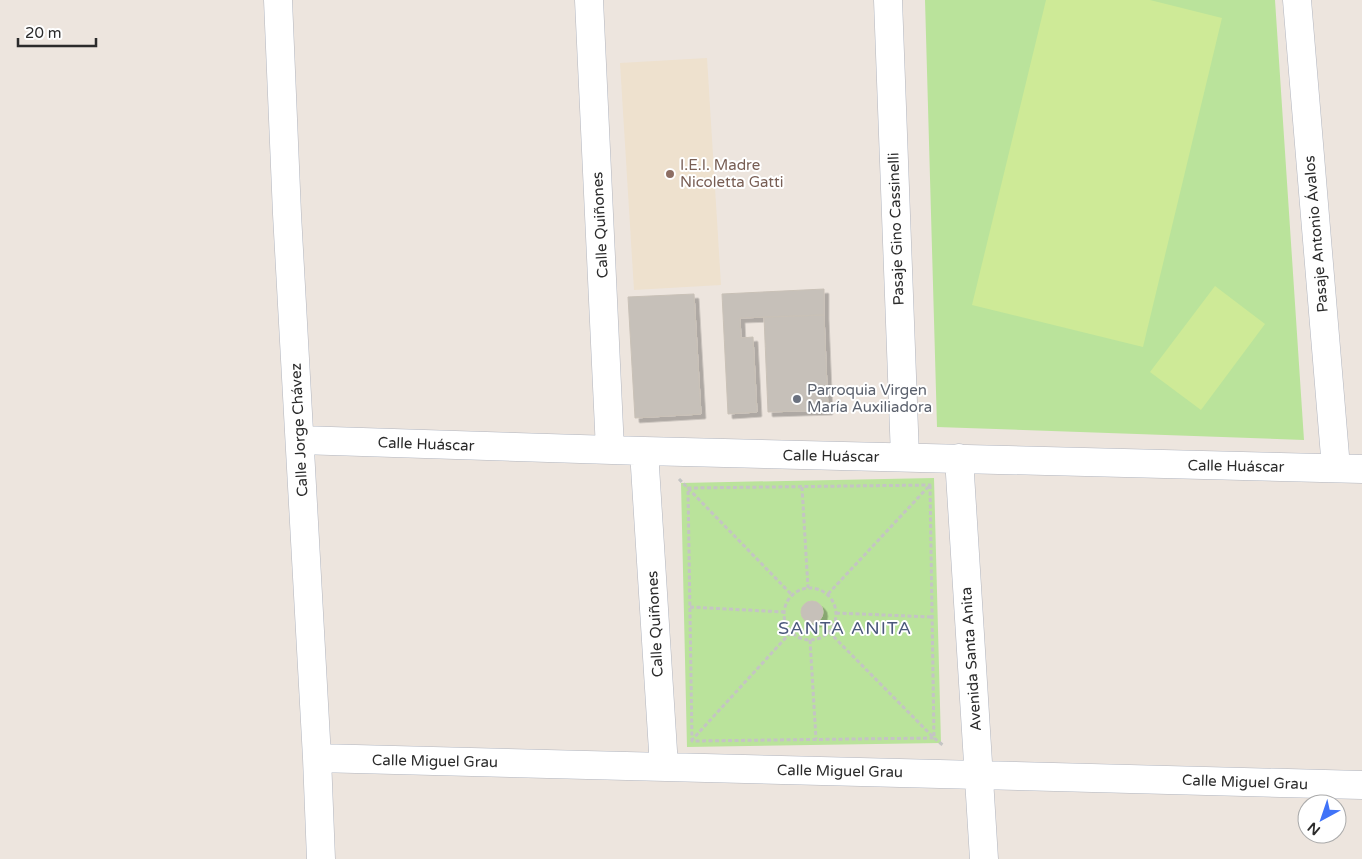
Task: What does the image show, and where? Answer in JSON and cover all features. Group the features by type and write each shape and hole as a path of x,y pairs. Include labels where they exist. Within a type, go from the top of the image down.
{"street":[{"name":"Calle Jorge Chávez","path":"278,0 321,859"},
{"name":"Calle Quiñones","path":"589,0 610,450"},
{"name":"Pasaje Gino Cassinelli","path":"888,0 905,457"},
{"name":"Pasaje Antonio Ávalos","path":"1297,0 1349,468"},
{"name":"Calle Huáscar","path":"300,440 649,452 1349,468"},
{"name":"Calle Quiñones","path":"649,452 664,767"},
{"name":"Avenida Santa Anita","path":"955,458 984,859"},
{"name":"Calle Miguel Grau","path":"317,758 1362,785"}],"path":[{"path":"649,452 688,488 792,595"},
{"path":"828,594 955,458"},
{"path":"688,488 930,485"},
{"path":"930,485 934,738"},
{"path":"802,487 808,588"},
{"path":"688,488 692,740"},
{"path":"803,588 820,590 828,594 833,601 836,613 834,625 829,632 822,637 810,640 798,637 791,632 786,624 784,612 788,598 803,588"},
{"path":"690,607 784,612"},
{"path":"836,613 932,617"},
{"path":"664,767 692,740 791,632"},
{"path":"829,632 934,738 979,775"},
{"path":"810,640 816,739"},
{"path":"692,740 934,738"}],"shaded area":[{"name":"I.E.I. Madre Nicoletta Gatti","path":"707,58 721,285 634,290 620,63"}],"green space":[{"path":"925,0 1275,0 1304,440 937,427"},
{"path":"1046,0 1150,0 1222,18 1143,347 972,305"},
{"path":"1215,286 1265,324 1201,410 1150,372"},
{"path":"934,478 941,743 687,747 681,483"}],"building":[{"path":"824,289 824,315 740,318 741,338 753,337 757,412 728,414 722,294"},
{"path":"694,294 701,414 635,418 628,297"},
{"path":"824,315 828,410 768,412 764,317"},
{"path":"812,601 820,604 823,612 820,620 812,623 804,620 801,612 804,604"}],"place":[{"name":"I.E.I. Madre Nicoletta Gatti","path":"670,174"},
{"name":"Parroquia Virgen María Auxiliadora","path":"797,399"}],"district":[{"name":"SANTA ANITA","path":"845,628"}]}
